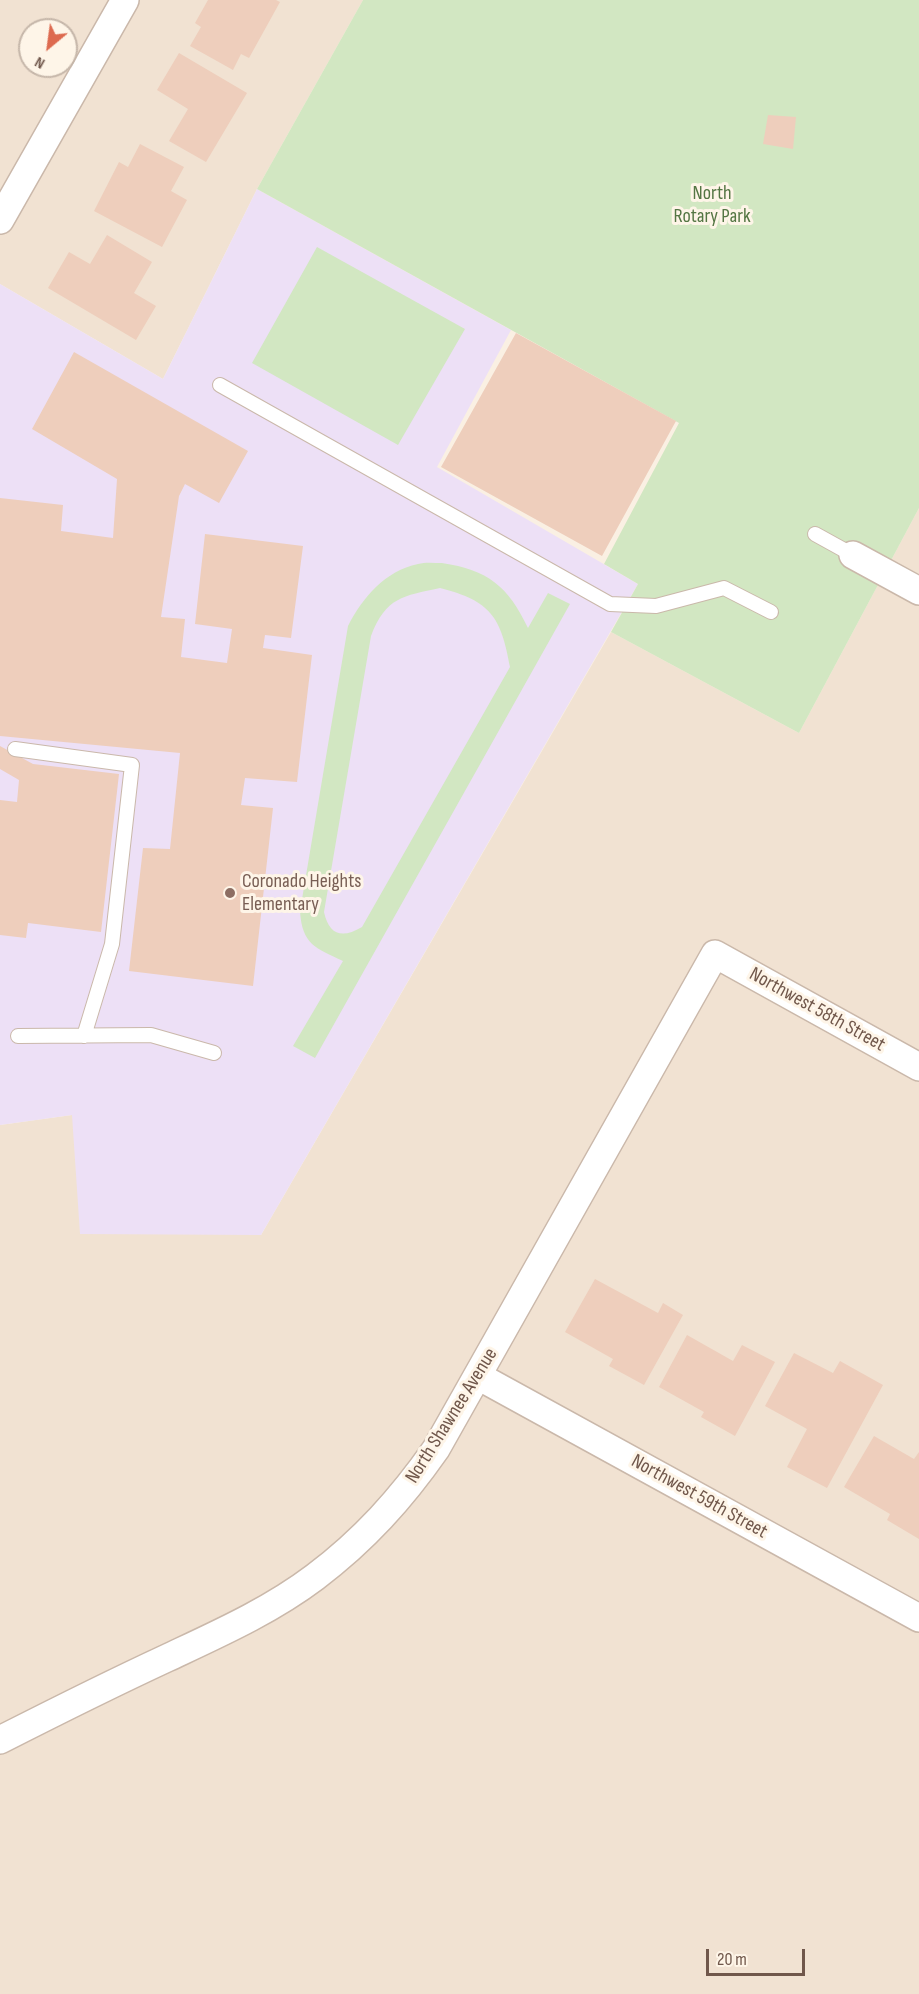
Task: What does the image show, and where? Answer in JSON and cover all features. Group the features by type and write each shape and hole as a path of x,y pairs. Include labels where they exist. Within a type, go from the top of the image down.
{"street":[{"path":"0,220 125,0"},
{"path":"853,555 919,591"},
{"name":"Northwest 58th Street","path":"715,954 919,1067"},
{"name":"North Shawnee Avenue","path":"0,1740 274,1605 314,1578 350,1549 387,1514 436,1449 715,954"},
{"name":"Northwest 59th Street","path":"478,1376 919,1618"}],"lane":[{"path":"220,385 610,604 656,606 724,588 771,612"},
{"path":"815,534 853,555"},
{"path":"15,749 132,765 112,945 84,1035"},
{"path":"18,1036 151,1035 214,1053"}],"shaded area":[{"path":"0,0 363,0 257,189 163,379 0,284"},
{"name":"Coronado Heights Elementary","path":"257,189 511,330 437,467 638,584 261,1235 80,1234 72,1115 0,1125 0,284 163,379"},
{"path":"919,508 919,1994 0,1994 0,1125 72,1115 261,1235 611,632 799,733"}],"green space":[{"name":"North Rotary Park","path":"363,0 919,0 919,508 799,733 611,632 638,584 604,564 679,423 257,189"},
{"path":"317,247 465,329 398,445 252,363"},
{"path":"421,563 442,563 472,570 495,582 513,601 528,628 548,593 570,604 315,1058 293,1046 343,961 312,944 304,931 300,911 348,626 368,595 385,579 406,567","holes":["440,588 471,599 491,614 502,635 510,667 362,927 348,933 337,933 329,926 324,912 371,636 383,613 397,600"]}],"building":[{"path":"208,0 276,0 280,2 249,58 241,54 233,70 190,46 201,27 195,23"},
{"path":"179,53 247,93 206,162 169,141 188,109 157,90"},
{"path":"768,115 796,117 793,149 763,144"},
{"path":"140,144 184,167 171,191 187,200 162,247 94,211 119,162 128,167"},
{"path":"107,235 152,262 134,293 156,306 136,340 48,288 69,252 90,264"},
{"path":"516,333 676,421 602,556 441,467"},
{"name":"Coronado Heights Elementary","path":"74,352 248,451 219,503 185,484 179,496 161,617 185,619 181,657 227,663 232,629 195,624 205,534 303,546 291,638 265,635 263,648 312,655 297,782 245,778 241,805 273,808 253,986 129,971 143,848 170,849 180,753 0,736 0,498 63,505 61,531 113,538 117,479 32,429"},
{"path":"0,746 33,764 119,774 101,932 28,923 26,938 0,935 0,800 17,802 19,780 0,769"},
{"path":"595,1279 658,1313 663,1303 683,1315 644,1385 609,1366 613,1359 565,1332"},
{"path":"687,1335 733,1361 742,1345 775,1362 735,1436 701,1417 704,1412 659,1387"},
{"path":"794,1353 833,1373 840,1361 883,1385 827,1488 787,1467 807,1429 765,1406"},
{"path":"874,1436 914,1459 919,1452 919,1539 887,1520 890,1514 844,1487"}],"place":[{"name":"Coronado Heights Elementary","path":"230,893"}]}
